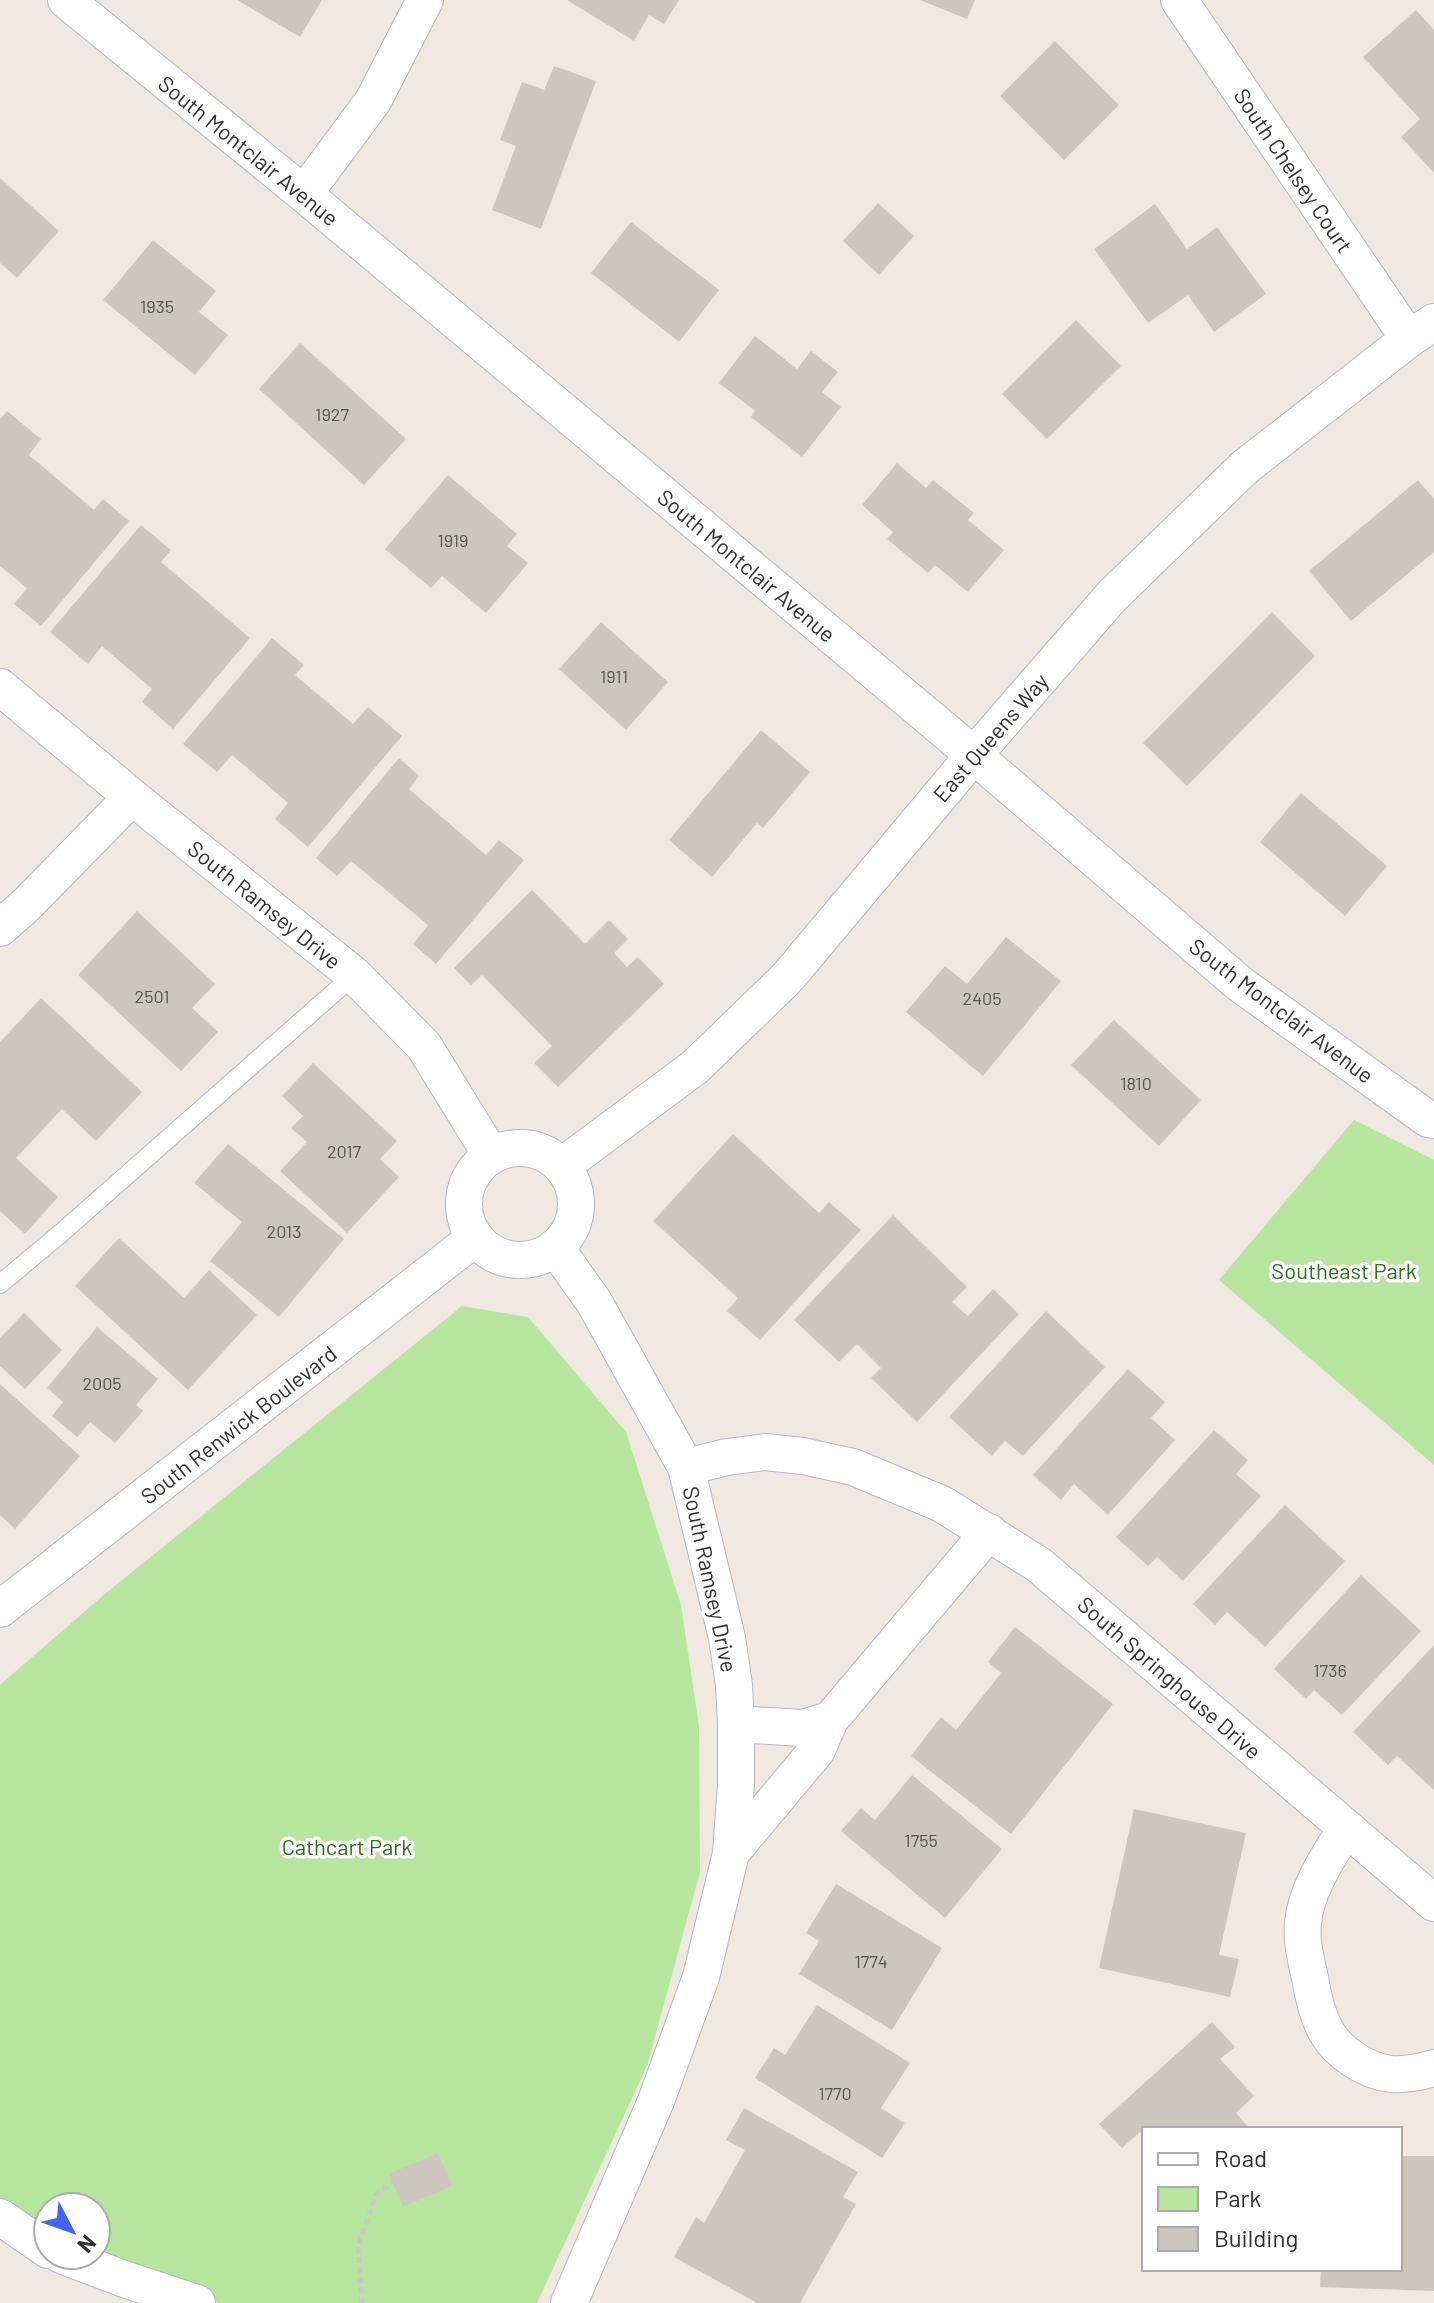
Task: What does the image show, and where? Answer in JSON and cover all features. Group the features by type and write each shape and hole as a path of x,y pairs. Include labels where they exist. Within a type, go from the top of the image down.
{"street":[{"name":"South Montclair Avenue","path":"66,0 304,194 974,755 1240,984 1428,1119 1434,1120"},
{"path":"304,194 373,101 425,0"},
{"name":"South Chelsey Court","path":"1179,0 1421,331"},
{"name":"East Queens Way","path":"562,1166 695,1067 787,978 1112,596 1245,467 1421,331"},
{"name":"South Ramsey Drive","path":"0,687 354,975 424,1046 491,1155"},
{"path":"0,928 132,797"},
{"path":"509,1148 529,1148 547,1154 562,1166 572,1181 576,1199 575,1217 568,1234 555,1247 540,1256 522,1260 504,1258 475,1238 467,1221 464,1203 467,1184 477,1168 491,1155 509,1148"},
{"name":"South Renwick Boulevard","path":"0,1609 475,1238"},
{"name":"South Ramsey Drive","path":"555,1247 594,1302 686,1467 727,1638 736,1724 731,1853 701,1977 656,2101 569,2303"},
{"name":"South Springhouse Drive","path":"686,1467 765,1452 803,1456 853,1467 942,1504 1039,1565 1434,1903"},
{"path":"731,1853 817,1750 830,1720 989,1532"},
{"path":"736,1724 802,1728 830,1720"},
{"path":"1346,1828 1317,1879 1303,1922 1304,1950 1315,2003 1327,2033 1343,2052 1365,2066 1392,2074 1434,2068"},
{"path":"0,2217 32,2239"},
{"path":"103,2271 197,2303"}],"lane":[{"path":"0,1284 354,975"}],"path":[{"path":"362,2303 358,2246 376,2195 393,2182"}],"green space":[{"name":"Southeast Park","path":"1354,1120 1434,1160 1434,1465 1219,1280"},
{"name":"Cathcart Park","path":"462,1306 528,1317 626,1432 681,1605 699,1727 700,1872 647,2066 537,2303 219,2303 112,2265 112,2191 32,2191 32,2230 0,2206 0,1685 106,1593"}],"building":[{"path":"237,0 322,0 300,37"},
{"path":"567,0 679,0 664,24 649,15 634,41"},
{"path":"920,0 975,0 967,19"},
{"path":"1416,10 1434,30 1434,173 1401,137 1420,119 1363,57"},
{"path":"1055,41 1119,105 1064,160 1000,96"},
{"path":"554,66 596,81 541,229 492,210 516,146 500,140 522,82 544,90"},
{"path":"0,178 59,231 17,278 0,263"},
{"path":"878,203 914,236 879,275 843,241"},
{"path":"1155,204 1187,249 1217,227 1266,294 1214,332 1188,295 1148,323 1094,249"},
{"path":"631,222 719,290 679,342 591,273"},
{"path":"153,240 216,291 199,312 228,335 195,375 103,300"},
{"path":"1076,320 1121,366 1047,439 1002,394"},
{"path":"755,336 797,369 811,351 838,372 822,392 841,407 802,457 751,417 755,411 719,383"},
{"path":"300,343 406,439 364,485 259,389"},
{"path":"7,411 41,439 29,455 94,510 103,499 129,521 41,626 14,604 27,588 0,566 0,419"},
{"path":"897,463 926,488 933,480 974,513 968,520 1004,550 968,592 935,565 928,573 887,539 893,532 862,505"},
{"path":"448,475 517,534 507,546 528,563 486,613 442,576 431,588 385,549"},
{"path":"1418,480 1434,499 1434,552 1351,621 1309,571"},
{"path":"141,525 171,550 161,562 250,638 173,729 142,702 152,689 102,646 88,664 50,632"},
{"path":"1272,612 1315,656 1187,786 1143,743"},
{"path":"601,622 668,682 626,730 559,669"},
{"path":"272,638 304,665 295,675 353,724 368,707 402,736 308,847 275,819 288,803 232,755 217,772 183,744"},
{"path":"761,730 810,772 763,828 757,823 712,877 669,840"},
{"path":"399,758 419,776 409,789 486,855 499,840 524,860 436,964 413,944 428,925 351,861 337,876 316,858"},
{"path":"1301,793 1387,866 1345,916 1260,842"},
{"path":"532,890 585,944 609,920 628,939 614,953 627,967 638,957 664,984 558,1087 534,1063 552,1046 482,975 471,985 454,968"},
{"path":"137,911 215,984 192,1008 218,1032 181,1071 78,975"},
{"path":"1006,937 1061,981 983,1076 906,1012 945,966 967,984"},
{"path":"41,998 142,1092 96,1141 62,1109 16,1158 58,1197 25,1234 0,1211 0,1042"},
{"path":"1114,1020 1201,1100 1159,1146 1071,1065"},
{"path":"313,1063 397,1141 380,1159 399,1177 347,1233 280,1171 307,1142 291,1128 303,1116 282,1096"},
{"path":"733,1134 819,1213 829,1202 861,1230 760,1340 727,1311 738,1298 653,1221"},
{"path":"228,1144 344,1239 279,1317 210,1261 242,1222 194,1183"},
{"path":"893,1215 967,1287 952,1302 968,1316 993,1289 1019,1314 917,1422 871,1378 881,1368 857,1344 839,1362 794,1320"},
{"path":"119,1238 184,1298 209,1270 257,1315 188,1390 75,1286"},
{"path":"1046,1311 1105,1367 1023,1456 1005,1441 992,1456 949,1417"},
{"path":"24,1313 62,1350 25,1389 0,1366 0,1338"},
{"path":"97,1327 158,1379 136,1405 143,1411 115,1443 90,1422 77,1437 52,1416 63,1402 47,1388"},
{"path":"1128,1369 1165,1402 1151,1418 1175,1440 1108,1515 1074,1484 1061,1500 1033,1475"},
{"path":"0,1384 80,1456 15,1529 0,1515"},
{"path":"1214,1430 1248,1460 1236,1474 1261,1496 1183,1581 1157,1557 1148,1566 1116,1537"},
{"path":"1285,1505 1345,1561 1265,1647 1227,1612 1215,1625 1193,1604"},
{"path":"1361,1575 1421,1631 1342,1715 1314,1690 1306,1699 1274,1669"},
{"path":"1015,1627 1113,1704 1011,1834 911,1756 941,1717 956,1730 1001,1673 988,1662"},
{"path":"1434,1645 1434,1790 1397,1756 1388,1765 1353,1732"},
{"path":"912,1775 1002,1849 945,1918 841,1831 861,1808 875,1820"},
{"path":"1134,1809 1246,1833 1219,1955 1239,1959 1230,1997 1099,1968"},
{"path":"836,1884 942,1948 892,2030 799,1974 819,1941 806,1933"},
{"path":"817,2005 910,2063 881,2108 905,2123 882,2158 755,2078 774,2048 785,2055"},
{"path":"1212,2022 1235,2047 1220,2059 1254,2096 1236,2113 1248,2127 1142,2127 1142,2134 1140,2132 1122,2148 1099,2124"},
{"path":"744,2108 858,2172 843,2197 856,2204 800,2303 757,2303 674,2257 696,2217 704,2223 745,2150 726,2140"},
{"path":"438,2153 452,2186 403,2207 389,2174"},
{"path":"1402,2156 1434,2156 1434,2291 1320,2287 1321,2271 1402,2271"}]}
